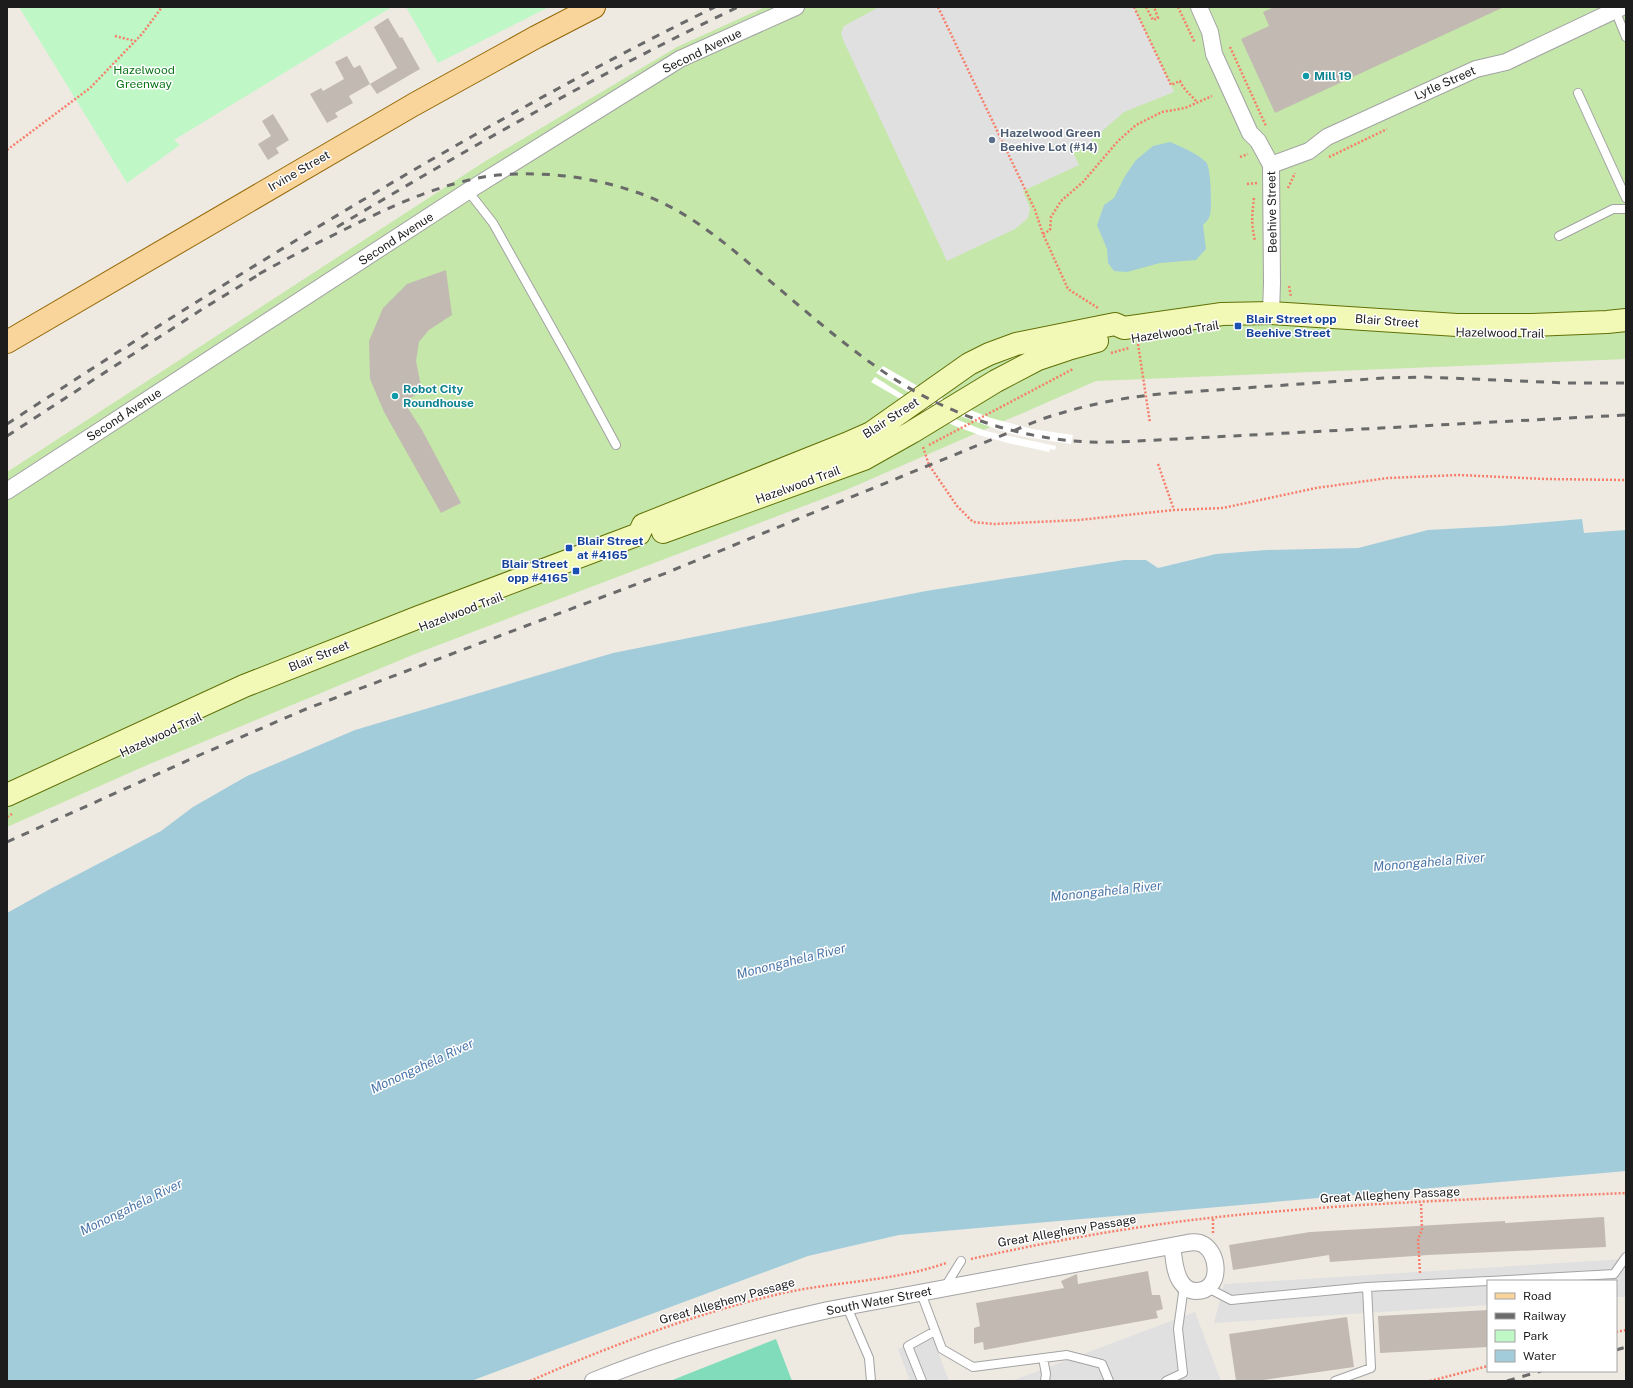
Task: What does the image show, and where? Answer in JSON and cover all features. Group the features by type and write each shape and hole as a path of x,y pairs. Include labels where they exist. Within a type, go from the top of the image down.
{"main road":[{"name":"Irvine Street","path":"7,342 413,105 536,37 594,7"}],"street":[{"name":"Second Avenue","path":"7,491 468,192 680,60 796,7"},
{"name":"Lytle Street","path":"1271,165 1309,151 1327,136 1462,75 1476,69 1506,62 1618,9"},
{"name":"Beehive Street","path":"1202,10 1210,32 1214,54 1250,133 1258,141 1271,165 1271,313"},
{"name":"Blair Street","path":"638,534 648,538 864,459 918,444 996,381 1038,359 1117,335 1136,336 1222,314 1271,313 1457,325 1540,325 1626,320"},
{"name":"Blair Street","path":"11,804 244,686 419,617 638,534 643,525 871,433 969,364 989,354 1016,344 1115,324 1136,336"},
{"name":"South Water Street","path":"593,1381 658,1357 773,1323 847,1306 1194,1242 1200,1243 1206,1247 1212,1254 1215,1275 1213,1283 1208,1288"},
{"path":"1172,1246 1178,1275 1184,1286 1195,1291 1208,1288"}],"lane":[{"path":"1618,9 1626,36"},
{"path":"1578,93 1626,198"},
{"path":"468,192 493,223 616,445"},
{"path":"1559,236 1613,209 1626,209"},
{"path":"1507,1280 1614,1274 1626,1257"},
{"path":"944,1288 961,1261"},
{"path":"1208,1288 1231,1300 1367,1287 1487,1281"},
{"path":"1166,1381 1183,1373 1178,1329 1184,1286"},
{"path":"1335,1381 1371,1368 1367,1287"},
{"path":"921,1292 942,1349 973,1366 1067,1354 1102,1364 1110,1381"},
{"path":"847,1306 869,1358 871,1381"},
{"path":"922,1381 908,1346 935,1331"},
{"path":"1043,1358 1046,1374 1045,1381"}],"path":[{"path":"7,150 90,88 142,34 162,7"},
{"path":"938,7 1035,210 1043,234 1068,289 1100,309"},
{"path":"1134,7 1171,85 1180,81 1182,87 1189,92 1197,102"},
{"path":"1146,7 1153,20 1158,18 1154,7"},
{"path":"1178,7 1198,49"},
{"path":"115,36 135,41"},
{"path":"1229,44 1268,130"},
{"path":"1043,234 1050,230 1051,217 1061,201 1083,182 1118,141 1136,125 1162,112 1185,108 1212,96"},
{"path":"1322,160 1392,126"},
{"path":"1243,148 1250,160"},
{"path":"1291,181 1294,174 1301,170"},
{"path":"1255,178 1255,191 1252,209 1252,228 1255,249"},
{"path":"1136,336 1150,423"},
{"name":"Hazelwood Trail","path":"1109,354 1136,336"},
{"path":"1074,368 918,444 942,486 957,506 973,522 994,524 1079,520 1174,510 1223,508 1316,488 1388,478 1459,475 1545,479 1626,480"},
{"path":"1158,464 1174,510"},
{"path":"7,816 11,804"},
{"name":"Great Allegheny Passage","path":"530,1381 618,1343 746,1303 807,1288 894,1277 923,1271 949,1262 961,1261 1030,1246 1114,1231 1213,1218 1282,1211 1421,1202 1626,1193"},
{"path":"1420,1285 1418,1238 1422,1230 1421,1202"},
{"path":"1430,1381 1487,1366"}],"green space":[{"name":"Hazelwood Greenway","path":"19,7 392,7 174,140 180,145 127,183"},
{"path":"406,7 549,7 438,63"},
{"path":"765,7 1626,7 1626,359 1096,381 846,490 415,654 145,766 7,827 7,472 484,162 677,47"},
{"path":"776,1339 792,1381 670,1381"}],"shaded area":[{"name":"Hazelwood Green Beehive Lot (#14)","path":"879,7 1134,7 1174,92 1124,112 1085,146 1073,152 1079,165 1023,191 1030,208 1028,218 1015,229 947,261 841,33 844,26"},
{"path":"1626,1259 1626,1297 1617,1297 1617,1280 1487,1280 1487,1305 1214,1323 1224,1284"},
{"path":"1195,1312 1221,1381 1011,1381"},
{"path":"932,1336 949,1381 910,1381 898,1349"}],"water":[{"path":"1170,142 1198,156 1208,165 1211,187 1211,211 1210,216 1203,225 1206,249 1196,260 1160,263 1127,272 1114,271 1108,263 1107,249 1097,225 1104,205 1114,198 1125,176 1136,160 1153,146"},
{"name":"Monongahela River","path":"1582,519 1584,533 1626,530 1626,1171 899,1235 808,1256 471,1381 7,1381 7,913 161,831 193,807 247,776 355,730 613,653 926,591 1124,560 1146,560 1158,568 1216,554 1266,550 1358,548 1428,530 1501,526"}],"pier":[{"path":"883,366 947,401 991,418 1032,429 1073,435 1071,444 1025,437 1002,431 949,412 922,400 876,373"},
{"path":"875,377 905,396 958,420 986,431 1056,446 1055,450 1050,449 1049,452 1012,444 982,436 955,426 902,400 871,382"}],"building":[{"name":"Mill 19","path":"1274,7 1504,7 1275,113 1241,39 1269,26 1263,12"},
{"path":"388,18 400,38 402,37 420,69 377,94 370,84 397,68 374,27"},
{"path":"347,56 354,68 360,65 370,84 349,96 353,103 335,113 338,117 327,123 310,94 321,88 323,91 344,79 335,62"},
{"path":"273,114 289,140 276,148 279,153 268,160 258,144 271,136 262,121"},
{"name":"Robot City Roundhouse","path":"446,270 452,315 429,330 419,342 416,361 422,391 404,402 422,430 461,503 441,513 384,412 370,379 369,341 383,308 407,284"},
{"path":"1604,1217 1606,1247 1428,1255 1330,1262 1329,1255 1233,1270 1229,1245 1310,1232"},
{"path":"1148,1271 1152,1295 1160,1295 1163,1309 1156,1311 1158,1318 984,1350 983,1342 974,1344 974,1328 980,1326 976,1303 1064,1288 1061,1281 1077,1274 1078,1284"},
{"path":"1487,1310 1487,1347 1380,1353 1378,1316"},
{"path":"1347,1317 1354,1367 1257,1381 1236,1381 1229,1334"}],"railway":[{"path":"7,424 204,297 404,176 583,75 648,40 715,7"},
{"path":"337,227 534,112 635,58 738,7"},
{"path":"259,274 368,218 405,201 442,187 490,176 523,174 556,175 588,179 634,191 678,211 701,226 744,259 834,335 900,383 947,408 972,418 1022,433 1074,441 1114,442 1626,415"},
{"path":"7,436 204,308 263,272"},
{"path":"7,842 306,709 666,573 1042,419 1071,410 1115,400 1160,394 1384,378 1423,377 1569,383 1626,383"},
{"path":"1617,1350 1626,1347"},
{"path":"1507,1381 1538,1372"}],"place":[{"name":"Mill 19","path":"1306,76"},
{"name":"Hazelwood Green Beehive Lot (#14)","path":"992,140"},
{"name":"Blair Street opp Beehive Street","path":"1238,326"},
{"name":"Robot City Roundhouse","path":"395,396"},
{"name":"Blair Street at #4165","path":"569,548"},
{"name":"Blair Street opp #4165","path":"576,571"}]}
